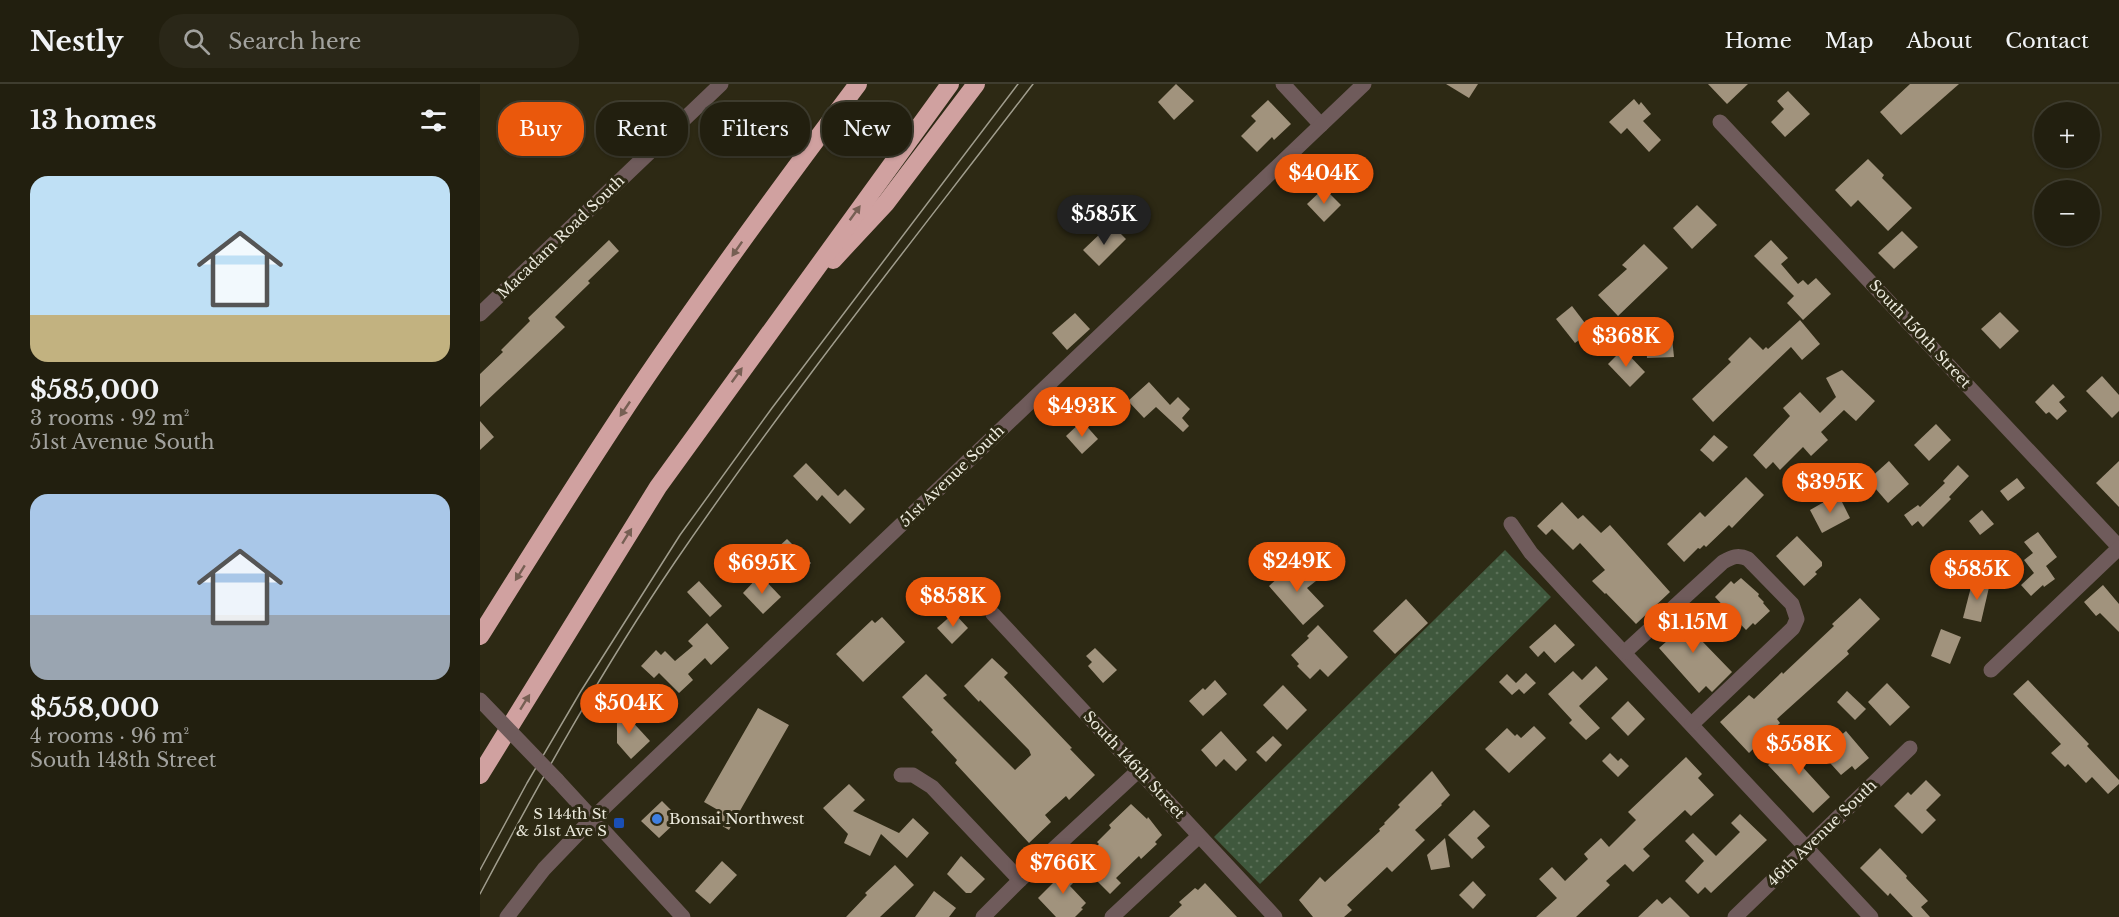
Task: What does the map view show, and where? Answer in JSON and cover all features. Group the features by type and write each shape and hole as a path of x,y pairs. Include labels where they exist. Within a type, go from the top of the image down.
{"highway":[{"path":"771,201 843,84"},
{"path":"480,636 597,450 771,201 858,84"},
{"path":"481,772 658,486 950,84"},
{"path":"771,328 886,203 976,84"}],"street":[{"name":"Macadam Road South","path":"480,314 721,84"},
{"path":"1283,84 1321,124"},
{"name":"51st Avenue South","path":"592,819 1364,84"},
{"name":"South 150th Street","path":"1720,122 2119,548"},
{"path":"1511,524 1531,553 1871,917"},
{"path":"1991,670 2119,548"},
{"path":"1625,652 1723,562 1739,555 1748,559 1792,604 1797,619 1793,628 1692,724"},
{"name":"South 146th Street","path":"993,614 1275,917"},
{"path":"480,700 683,917"},
{"name":"46th Avenue South","path":"1735,917 1910,748"},
{"path":"982,917 1139,770"},
{"path":"901,776 913,775 932,787 1020,880"},
{"path":"507,917 543,869 592,819"},
{"path":"1112,917 1199,836"}],"green space":[{"path":"1505,550 1551,597 1260,884 1214,837"}],"building":[{"path":"1176,84 1194,101 1174,120 1158,102"},
{"path":"1446,84 1478,84 1469,98"},
{"path":"1708,84 1748,84 1727,104"},
{"path":"1910,84 1959,84 1901,135 1880,112"},
{"path":"1788,91 1810,114 1785,137 1771,122 1784,109 1777,101"},
{"path":"1634,99 1639,105 1641,102 1651,114 1643,121 1661,140 1649,152 1627,128 1621,134 1609,122"},
{"path":"1268,100 1291,124 1274,140 1272,137 1257,152 1241,136 1256,121 1251,116"},
{"path":"1868,159 1884,175 1882,178 1912,208 1888,231 1858,200 1851,207 1835,190"},
{"path":"1324,188 1341,205 1324,222 1307,204"},
{"path":"1697,205 1717,225 1692,249 1673,228"},
{"path":"1114,227 1126,239 1099,266 1083,250 1103,231 1106,235"},
{"path":"1902,231 1918,247 1894,269 1878,253"},
{"path":"609,240 619,251 555,317 565,327 480,407 480,374 530,321 528,318"},
{"path":"1771,240 1788,258 1781,264 1798,284 1803,280 1808,285 1816,278 1831,294 1803,320 1787,303 1794,296 1754,256"},
{"path":"1644,244 1668,268 1618,316 1598,295 1627,269 1622,265"},
{"path":"1572,306 1591,331 1575,343 1556,319"},
{"path":"2000,312 2019,331 2000,349 1981,329"},
{"path":"1075,313 1090,329 1067,350 1052,333"},
{"path":"1800,320 1820,344 1802,360 1791,347 1713,422 1692,399 1731,362 1728,359 1750,337 1763,350 1766,347 1768,349"},
{"path":"1672,338 1674,357 1647,358 1646,340"},
{"path":"1623,349 1645,372 1630,387 1608,364"},
{"path":"1842,370 1875,401 1856,421 1844,410 1821,432 1828,440 1811,456 1803,447 1780,470 1773,462 1766,469 1753,455 1790,416 1783,408 1800,392 1820,413 1836,397 1826,378"},
{"path":"2102,376 2119,395 2119,411 2112,418 2086,391"},
{"path":"1149,382 1170,405 1178,397 1190,409 1182,418 1189,426 1183,432 1156,407 1144,418 1128,401"},
{"path":"2053,384 2065,397 2059,402 2067,411 2057,420 2049,412 2046,414 2035,402"},
{"path":"480,421 494,437 480,450"},
{"path":"1082,421 1098,439 1082,454 1066,436"},
{"path":"1936,424 1951,440 1929,461 1914,445"},
{"path":"1714,435 1728,447 1713,462 1700,450"},
{"path":"1889,461 1909,484 1888,503 1868,480"},
{"path":"2119,461 2119,507 2096,483"},
{"path":"806,463 838,496 845,489 865,509 850,524 822,495 817,501 793,476"},
{"path":"1958,465 1969,476 1949,497 1951,499 1923,527 1918,521 1912,526 1904,515 1918,505 1920,507 1945,483 1943,481"},
{"path":"1746,477 1764,495 1732,528 1729,525 1706,547 1704,545 1698,548 1684,562 1667,544 1700,512 1705,517"},
{"path":"2017,478 2025,488 2008,501 2000,491"},
{"path":"1838,494 1850,518 1822,533 1810,510"},
{"path":"1562,502 1578,519 1583,515 1601,533 1610,525 1670,592 1636,624 1592,581 1605,570 1580,543 1573,550 1552,529 1546,535 1537,526"},
{"path":"1982,510 1994,524 1980,535 1969,521"},
{"path":"2038,532 2057,557 2046,566 2055,579 2044,587 2043,585 2031,596 2021,585 2034,573 2024,560 2033,553 2024,542"},
{"path":"1797,536 1822,562 1822,566 1815,572 1817,574 1804,586 1776,556"},
{"path":"787,539 811,563 799,575 776,549"},
{"path":"1297,561 1316,581 1307,588 1324,606 1303,625 1269,586"},
{"path":"760,575 781,597 763,614 743,593"},
{"path":"1741,578 1759,594 1758,596 1770,611 1746,630 1715,597 1731,581 1734,584"},
{"path":"1973,579 1990,583 1981,622 1963,618"},
{"path":"699,581 722,606 710,617 687,592"},
{"path":"2103,585 2119,604 2119,632 2100,613 2096,616 2084,602"},
{"path":"1860,598 1880,619 1847,651 1849,654 1777,719 1780,723 1749,753 1720,722 1749,695 1754,699 1782,672 1783,674"},
{"path":"1406,599 1428,623 1395,654 1373,631"},
{"path":"1685,610 1707,633 1700,639 1732,672 1712,692 1706,686 1699,693 1659,648 1667,641 1660,633"},
{"path":"954,613 968,628 952,644 937,628"},
{"path":"882,617 905,642 863,682 836,654 872,620 875,623"},
{"path":"707,623 729,648 711,665 705,658 688,674 693,680 679,693 659,673 654,678 641,666 656,650 661,655 665,651 675,661 693,646 688,641"},
{"path":"1555,624 1575,645 1555,663 1544,651 1538,657 1529,647"},
{"path":"1318,625 1348,657 1328,677 1320,669 1310,679 1297,666 1299,664 1291,655 1309,638 1307,636"},
{"path":"1941,629 1961,637 1950,664 1931,656"},
{"path":"1095,648 1117,670 1103,683 1088,666 1092,662 1086,656"},
{"path":"992,658 1008,673 1004,677 1095,775 1069,800 1066,796 1045,815 1051,822 1029,843 955,763 957,760 931,732 933,730 902,697 926,674 947,695 943,698 1015,770 1031,755 1029,750 964,686"},
{"path":"1596,666 1608,679 1579,706 1600,728 1586,740 1569,723 1572,720 1548,694 1573,671 1582,680"},
{"path":"1526,673 1536,683 1524,694 1519,689 1512,695 1499,682 1507,674 1516,683"},
{"path":"1215,680 1227,694 1203,716 1189,701"},
{"path":"2028,680 2089,744 2087,746 2119,780 2119,784 2108,794 2092,777 2086,783 2068,764 2065,767 2051,753 2061,744 2013,694"},
{"path":"1887,683 1910,707 1890,726 1868,702"},
{"path":"1283,685 1307,710 1287,730 1263,705"},
{"path":"1847,691 1866,709 1855,720 1837,702"},
{"path":"1628,701 1645,719 1628,736 1611,718"},
{"path":"617,705 650,741 631,759 617,743"},
{"path":"758,708 789,725 729,830 712,820 718,810 704,802"},
{"path":"1534,726 1546,738 1509,773 1485,749 1507,728 1515,736 1517,734 1521,738"},
{"path":"1221,731 1247,760 1236,771 1224,759 1216,767 1201,750"},
{"path":"1846,731 1869,758 1855,770 1852,766 1841,775 1821,753"},
{"path":"1273,736 1282,745 1266,762 1256,752"},
{"path":"1796,739 1809,753 1798,762 1830,797 1813,813 1768,765"},
{"path":"1610,753 1618,761 1621,758 1629,766 1618,777 1602,761"},
{"path":"1686,757 1702,774 1698,778 1714,795 1691,816 1685,810 1643,849 1650,856 1633,872 1625,864 1606,881 1610,885 1576,917 1536,917 1557,898 1539,879 1552,867 1565,881 1588,859 1584,854 1601,838 1609,847 1636,820 1628,812"},
{"path":"1432,771 1450,795 1415,830 1425,840 1392,872 1387,867 1347,905 1352,910 1344,917 1313,917 1299,900 1320,877 1325,882 1380,831 1384,823 1400,807 1398,805"},
{"path":"1926,780 1941,795 1926,810 1936,820 1922,834 1894,806 1908,792 1911,795"},
{"path":"849,784 865,800 853,811 899,833 913,818 929,833 907,858 881,834 870,856 844,843 848,834 823,808"},
{"name":"Bonsai Northwest","path":"662,801 675,814 670,818 675,823 659,838 641,821"},
{"path":"1131,804 1147,819 1148,817 1162,835 1155,842 1157,844 1141,859 1139,856 1116,878 1121,883 1110,894 1079,863 1099,844 1097,842 1111,828 1109,825"},
{"path":"1474,810 1490,826 1477,838 1485,847 1472,859 1448,835"},
{"path":"1740,814 1767,840 1711,893 1705,887 1698,894 1685,881 1704,861 1685,841 1693,833 1716,856 1740,832 1731,823"},
{"path":"1445,838 1450,867 1431,870 1427,855"},
{"path":"1880,848 1928,901 1921,907 1930,917 1913,917 1890,893 1888,896 1860,868"},
{"path":"961,856 985,879 971,893 966,893 947,874"},
{"path":"722,861 737,875 710,904 695,891"},
{"path":"1069,863 1080,876 1070,886 1086,903 1075,917 1056,917 1038,898"},
{"path":"895,865 914,885 880,917 846,917 867,895 865,893"},
{"path":"1473,881 1486,895 1473,909 1459,895"},
{"path":"1205,883 1237,917 1169,917 1182,905 1179,902 1195,888 1198,890"},
{"path":"934,891 956,908 949,917 915,917"},
{"path":"1670,897 1690,917 1638,917 1657,899 1662,904"}],"tram line":[{"path":"480,870 527,783 581,691 680,535 772,408 1018,84"},
{"path":"480,894 573,725 675,562 761,440 1033,84"}],"place":[{"name":"Bonsai Northwest","path":"657,819"},
{"name":"S 144th St & 51st Ave S","path":"619,823"}]}
